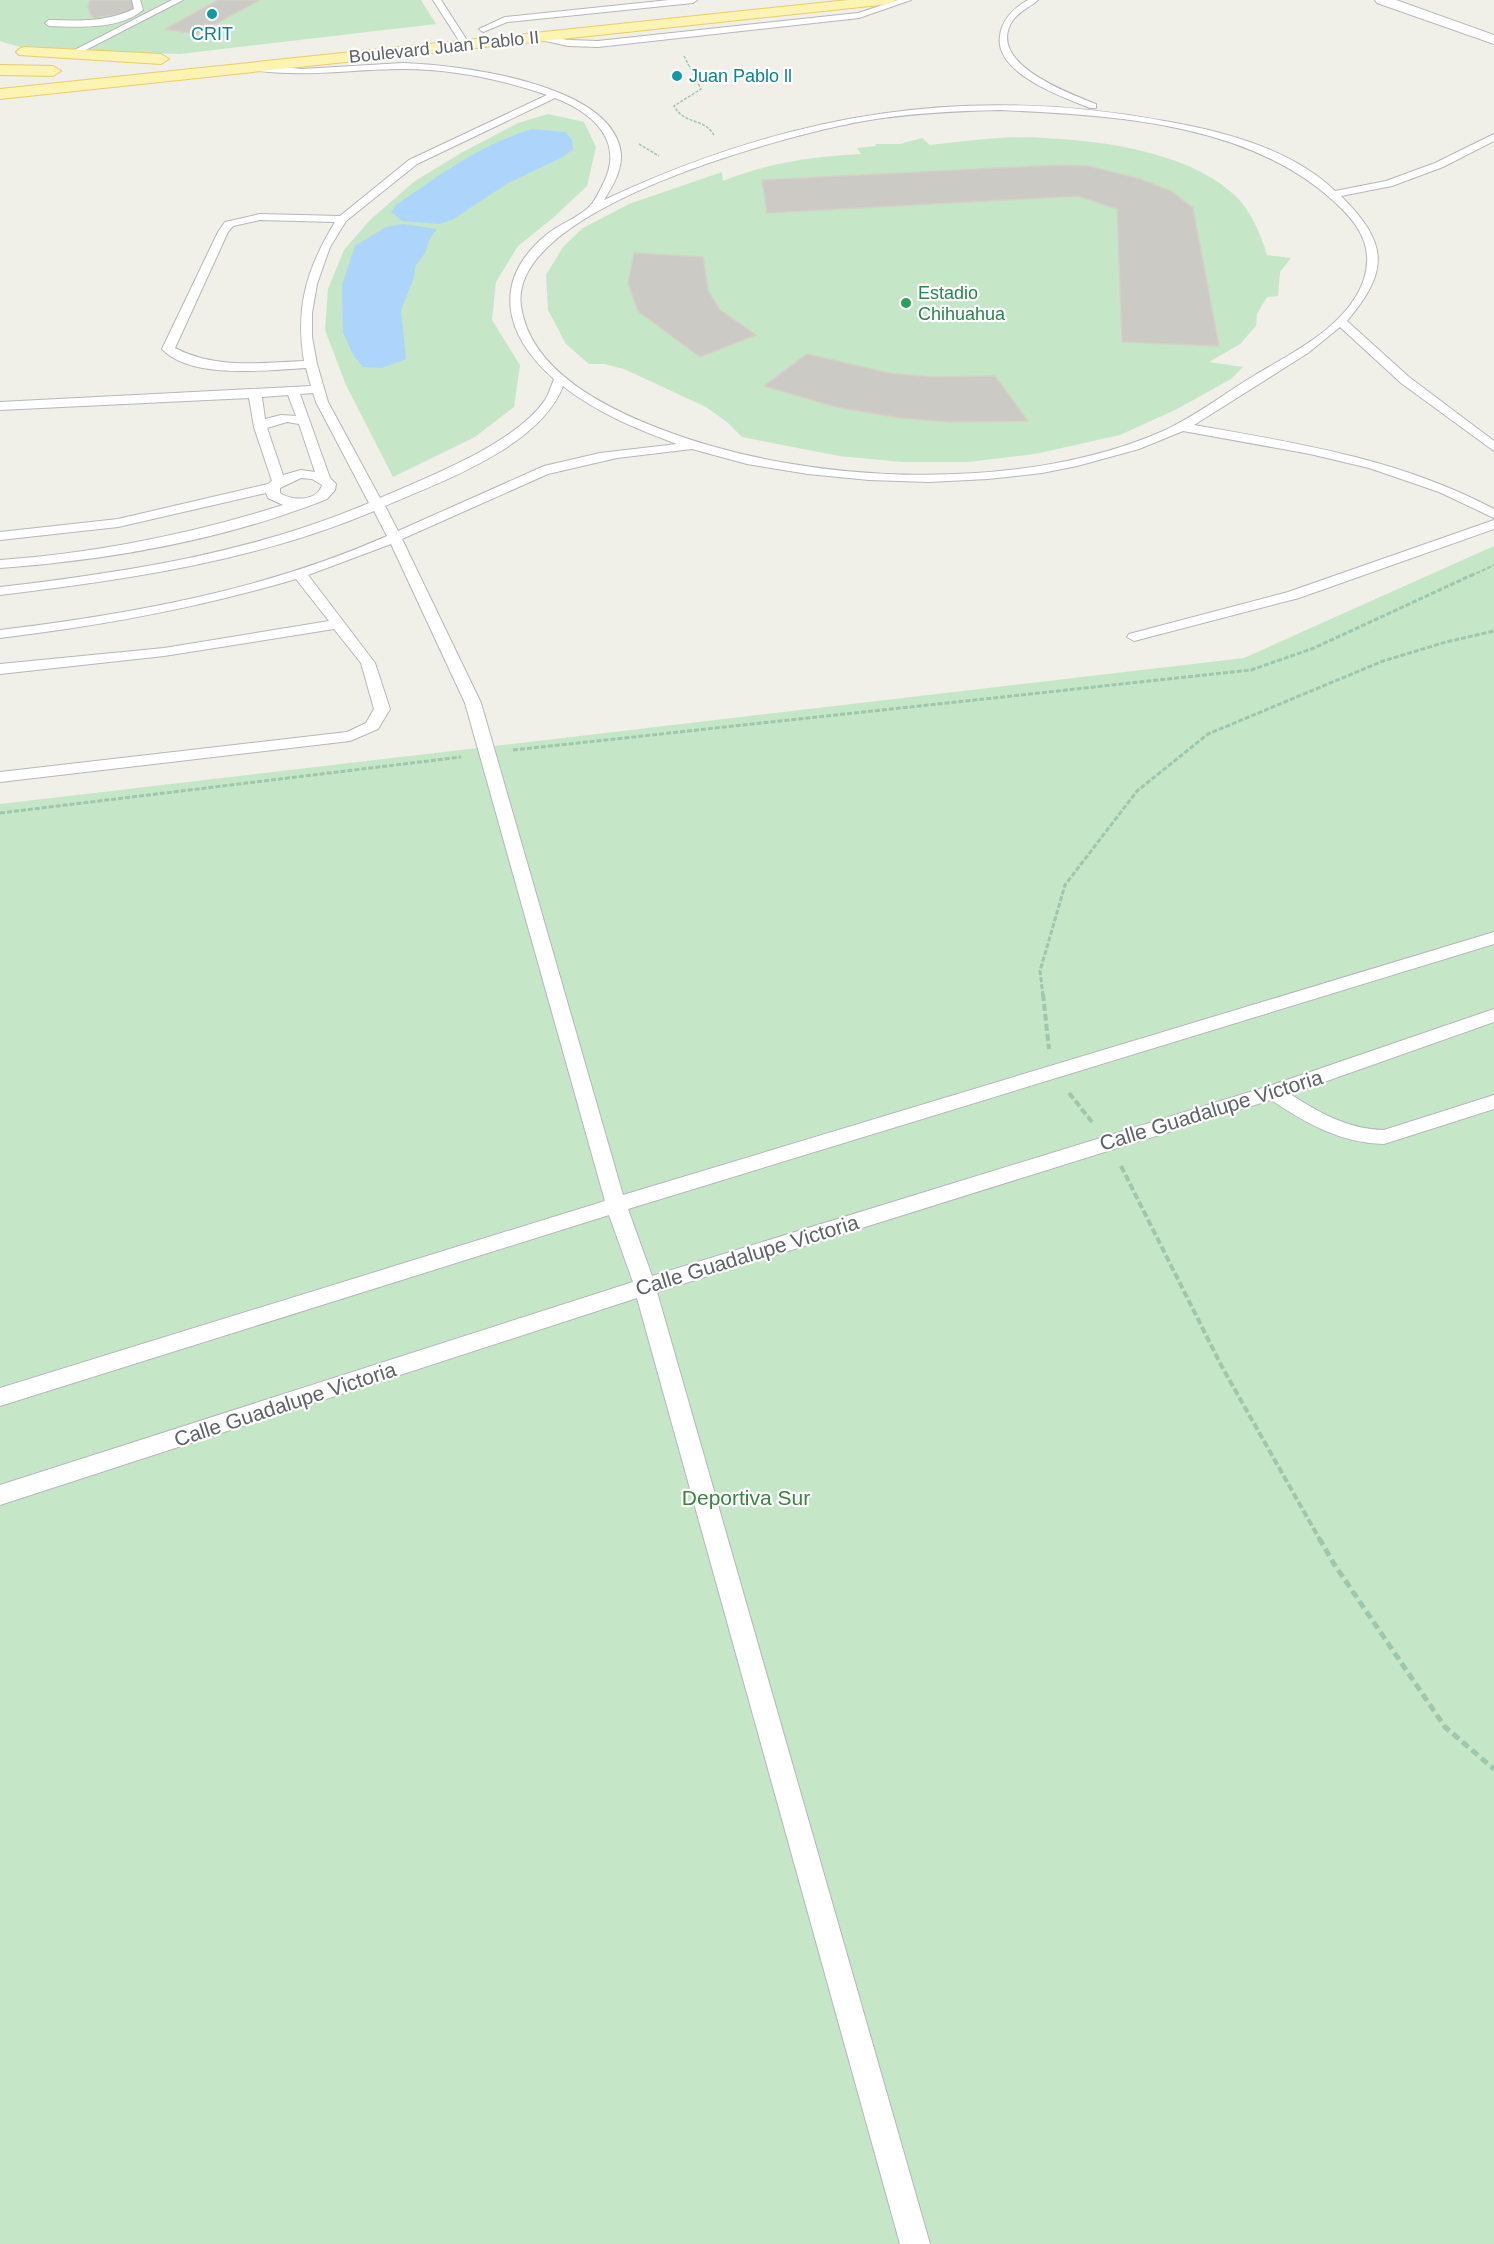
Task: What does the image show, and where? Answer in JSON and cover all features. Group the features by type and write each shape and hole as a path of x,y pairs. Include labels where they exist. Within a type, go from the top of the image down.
{"main road":[{"name":"Boulevard Juan Pablo II","path":"462,38 483,29 699,2 762,0"},
{"path":"812,8 847,0"},
{"name":"Boulevard Juan Pablo II","path":"0,94 66,88 257,62 462,38 536,38 889,0"},
{"path":"1382,0 1494,40"},
{"path":"0,70 77,70 172,60 67,56 6,50"},
{"name":"Boulevard Juan Pablo II","path":"196,58 257,62"},
{"path":"0,101 66,88"}],"lane":[{"path":"49,24 86,23 113,19 138,10 135,0"},
{"path":"67,56 180,0"},
{"path":"437,0 462,38"},
{"path":"536,38 589,45 859,15 907,0"},
{"path":"1034,0 1007,23 1002,35 1003,45 1009,58 1019,69 1037,81 1115,114"},
{"path":"257,62 288,72 375,66 448,69 516,82 556,94 580,105 596,118 608,132 615,147 616,163 609,183 593,210"},
{"path":"556,94 413,162 342,219 325,247 311,284 306,314 306,337 322,402 395,538 473,703 616,1206 645,1287 915,2244"},
{"path":"1001,107 1115,114 1192,129 1233,141 1300,170 1345,203 1367,231 1373,255 1371,276 1359,301 1340,321 1299,353 1181,427 1107,454 1046,468 984,476 874,477 817,471 694,446 645,428 603,408 559,380 533,350 521,328 514,306 516,286 526,262 542,243 593,210 690,167 734,151 798,132 893,113 1001,107"},
{"path":"1335,194 1388,184 1438,165 1494,137"},
{"path":"311,364 253,367 207,364 168,349 223,232 229,224 260,217 342,219"},
{"path":"1340,321 1405,380 1494,447"},
{"path":"0,591 94,580 190,562 292,536 377,506 453,470 530,423 549,403 559,380"},
{"path":"0,406 318,389"},
{"path":"0,564 67,559 123,550 243,522 322,496 328,490 328,484 293,391"},
{"path":"255,394 260,427 276,484 273,495 300,503"},
{"path":"260,427 287,418 304,422"},
{"path":"1181,427 1312,450 1382,467 1437,486 1494,514"},
{"path":"0,634 75,626 161,610 262,585 395,538 546,470 597,456 694,446"},
{"path":"0,536 118,523 276,484 302,474 324,478"},
{"path":"118,523 123,550"},
{"path":"1134,637 1249,608 1494,524"},
{"path":"0,777 350,736 372,726 382,709 368,663 299,573"},
{"path":"0,669 164,652 339,624"},
{"path":"0,1397 1494,938"},
{"name":"Calle Guadalupe Victoria","path":"0,1495 645,1287 1273,1092 1494,1015"},
{"path":"1273,1092 1312,1118 1344,1132 1365,1138 1384,1137 1494,1102"}],"path":[{"path":"676,36 701,89 674,106 680,115 713,130 715,138 734,151"},
{"path":"608,132 635,141 656,154 690,167"},
{"path":"0,813 487,753 1251,670 1314,648 1494,565"},
{"path":"1494,631 1446,642 1383,661 1208,734 1137,791 1065,885 1040,971 1046,1032 1054,1072 1108,1142 1222,1366 1334,1564 1446,1727 1494,1769"}],"green space":[{"path":"0,0 421,0 436,24 180,54 60,50 20,47 0,41"},
{"path":"548,114 584,122 596,147 587,186 553,218 518,246 496,282 492,320 520,365 514,407 475,437 393,477 346,385 325,330 328,289 344,250 370,220 415,181 461,153 518,123"},
{"name":"Estadio Chihuahua","path":"1016,137 1092,142 1143,151 1167,158 1212,178 1244,205 1258,229 1267,255 1291,258 1280,272 1278,296 1267,297 1257,314 1256,326 1240,344 1209,362 1243,367 1231,379 1177,409 1120,435 1035,454 967,462 902,462 839,456 742,437 727,422 706,407 624,369 604,364 589,364 566,344 548,310 546,275 563,247 583,228 629,204 722,172 723,181 775,165 861,154 857,148 876,146 875,144 900,144 922,138 930,145"},
{"name":"Deportiva Sur","path":"1494,546 1494,2244 0,2244 0,804 1244,658"}],"water":[{"path":"532,129 566,132 572,140 573,149 563,157 508,183 452,220 439,224 402,221 391,212 396,205 461,161 496,143"},
{"path":"403,224 437,229 416,265 413,280 401,310 406,359 382,368 363,367 354,356 343,333 342,285 355,246 386,227"}],"building":[{"name":"CRIT","path":"90,0 133,0 135,12 94,18 88,7"},
{"name":"CRIT","path":"218,0 260,0 197,34 165,29"},
{"path":"1060,165 1088,166 1140,179 1171,191 1193,208 1219,346 1122,342 1117,209 1078,196 767,213 762,180"},
{"path":"634,253 703,257 708,290 719,309 756,335 700,357 638,311 628,283"},
{"path":"807,354 889,373 932,377 995,376 1028,421 950,422 900,418 836,407 764,386"}],"place":[{"name":"CRIT","path":"212,14"},
{"name":"Juan Pablo ll","path":"677,76"},
{"name":"Estadio Chihuahua","path":"906,303"}]}
